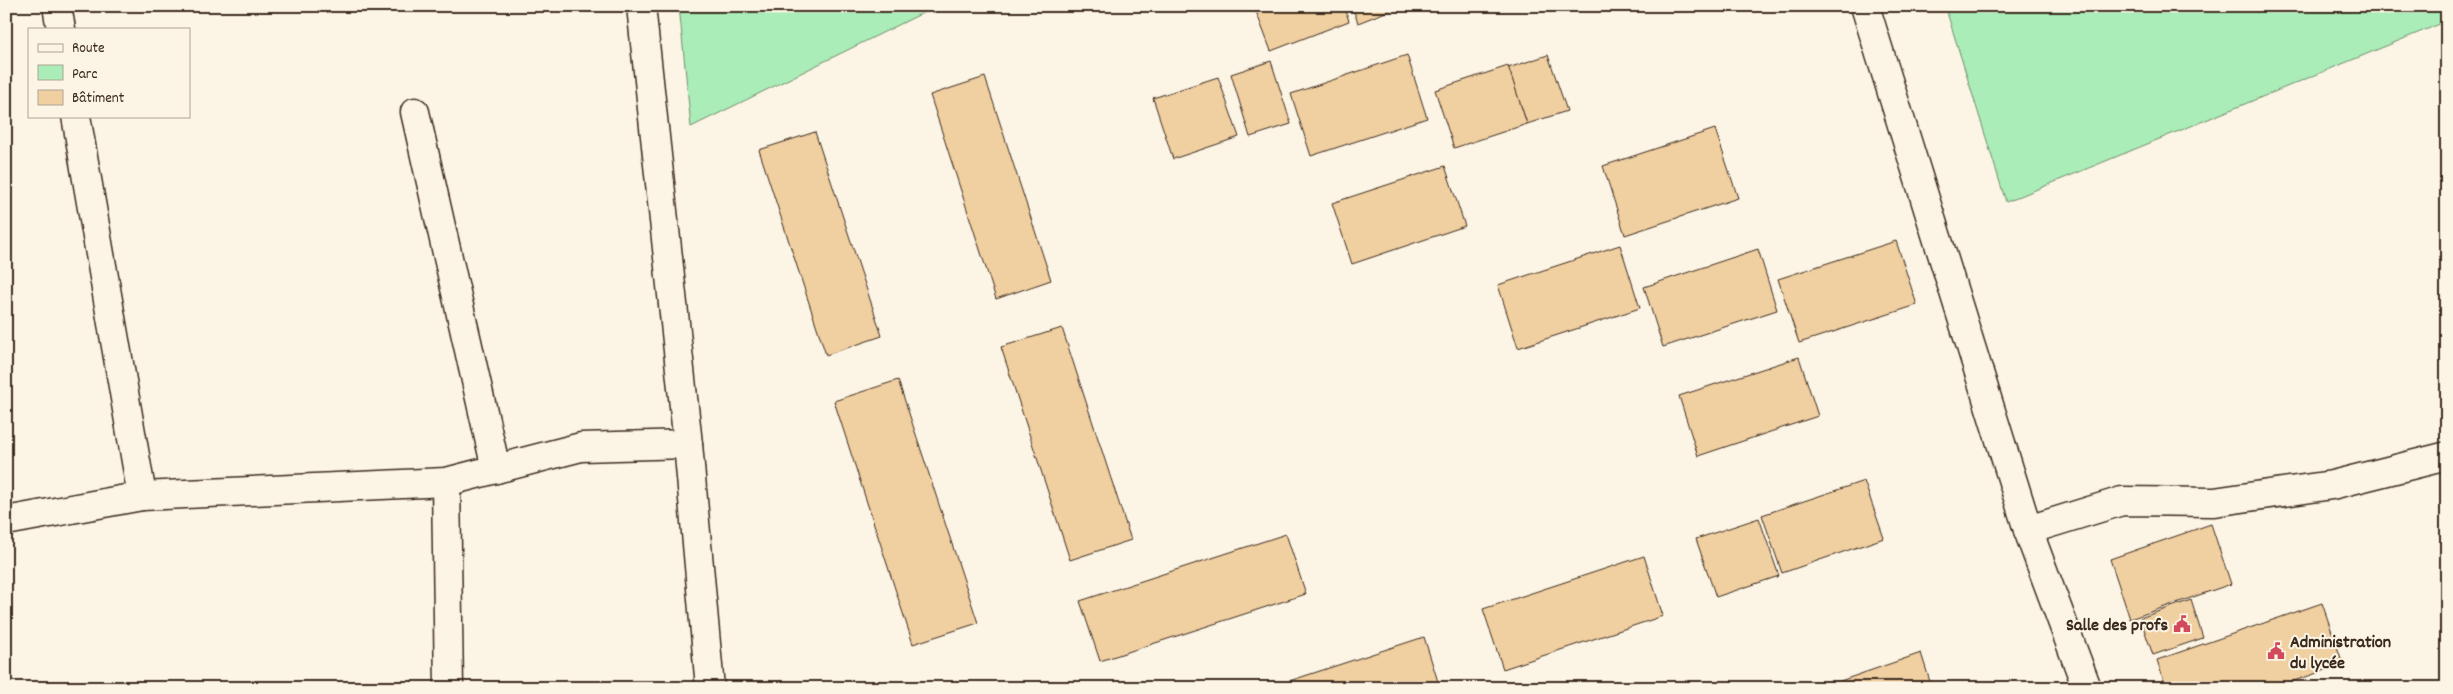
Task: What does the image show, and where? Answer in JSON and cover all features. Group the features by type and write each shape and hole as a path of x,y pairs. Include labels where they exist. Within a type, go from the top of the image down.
{"street":[{"path":"57,6 61,28"},
{"path":"641,6 688,444 710,688"},
{"path":"1865,6 2028,530 2087,688"},
{"path":"415,112 496,469"},
{"path":"76,118 142,496"},
{"path":"6,521 142,496 446,482 581,447 688,444"},
{"path":"2028,530 2122,501 2214,502 2332,485 2447,456"},
{"path":"446,482 449,688"}],"green space":[{"path":"679,6 937,6 691,127"},
{"path":"1945,6 2447,6 2447,21 2006,202"}],"building":[{"path":"1254,6 1344,6 1349,21 1271,51"},
{"path":"1352,6 1390,6 1391,10 1358,23"},
{"path":"1407,55 1427,118 1311,156 1291,94"},
{"path":"1548,55 1567,111 1527,124 1508,68"},
{"path":"1271,61 1291,124 1250,137 1231,74"},
{"path":"1508,66 1527,124 1454,148 1435,90"},
{"path":"985,77 1051,280 996,299 930,95"},
{"path":"1218,77 1239,137 1173,159 1153,98"},
{"path":"1715,129 1738,198 1625,235 1603,166"},
{"path":"815,132 882,336 826,355 759,150"},
{"path":"1445,166 1465,226 1352,264 1332,203"},
{"path":"1896,241 1917,305 1799,343 1778,279"},
{"path":"1620,245 1640,308 1518,348 1498,285"},
{"path":"1758,249 1777,310 1663,347 1644,287"},
{"path":"1062,328 1131,540 1070,560 1001,347"},
{"path":"1799,357 1818,416 1698,456 1679,396"},
{"path":"898,380 978,623 913,644 834,401"},
{"path":"1864,481 1884,538 1782,573 1762,515"},
{"path":"1759,518 1779,576 1716,597 1696,539"},
{"path":"2211,524 2231,584 2130,619 2110,559"},
{"path":"1286,534 1306,594 1100,661 1080,601"},
{"path":"1644,556 1663,616 1503,669 1483,609"},
{"path":"2191,600 2203,638 2153,655 2140,618"},
{"path":"2322,603 2343,664 2274,688 2166,688 2157,660"},
{"path":"1424,637 1440,688 1278,688 1277,685"},
{"path":"1921,653 1932,688 1820,688"}],"place":[{"name":"Salle des profs","path":"2182,624"},
{"name":"Administration du lycée","path":"2276,651"}]}
